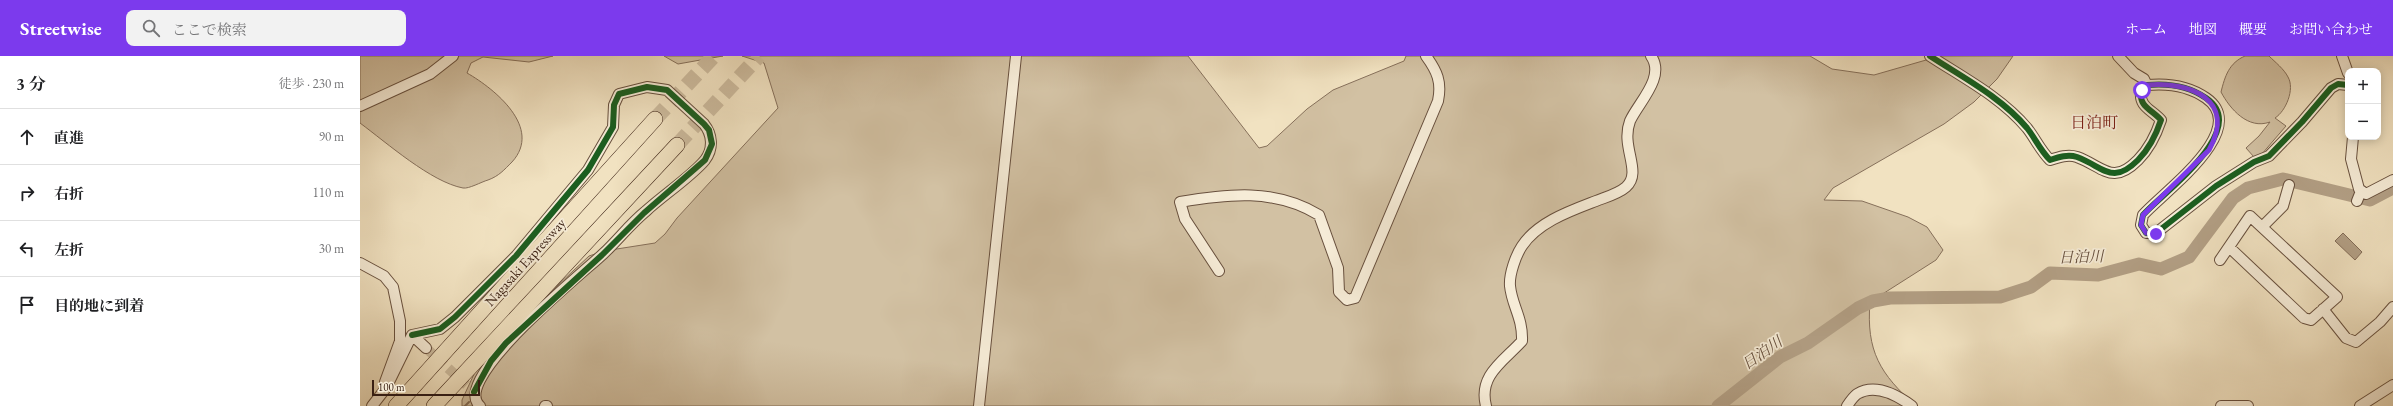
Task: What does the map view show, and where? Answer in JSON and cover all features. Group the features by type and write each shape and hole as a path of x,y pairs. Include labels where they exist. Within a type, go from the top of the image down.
{"highway":[{"name":"Nagasaki Expressway","path":"396,406 655,119"},
{"path":"434,406 677,145"}],"street":[{"path":"360,106 430,74 453,56"},
{"path":"979,406 1016,56"},
{"path":"1219,271 1185,219 1180,202 1224,195 1252,194 1293,203 1318,214 1338,268 1339,292 1347,300 1355,298 1438,101 1441,87 1438,76 1426,56"},
{"path":"1486,406 1483,394 1496,366 1522,341 1523,326 1510,286 1512,271 1522,246 1536,230 1574,209 1614,194 1632,181 1634,173 1626,140 1630,122 1652,83 1656,72 1651,56"},
{"path":"1930,56 1987,92 2027,128 2039,149 2050,160 2066,155 2077,157 2102,171 2115,174 2128,170 2145,152 2157,132 2161,120 2144,107 2140,100 2141,91 2147,86 2171,84 2204,97 2213,103 2217,112 2218,124 2216,137 2209,150 2143,215 2141,225 2146,233 2156,234 2216,186 2254,162 2269,156 2302,122 2331,88 2338,84 2345,85"},
{"path":"2118,56 2134,73 2146,81 2147,86"},
{"path":"2342,56 2346,68"},
{"path":"412,335 440,329 455,317 516,256 588,170 613,127 614,105 619,94 647,87 666,90 704,124 709,130 712,144 705,160 644,212 602,255 506,344 491,361 474,392 476,404"},
{"path":"2353,140 2351,159 2359,196 2393,180"},
{"path":"2262,227 2283,206 2285,189"},
{"path":"2220,260 2250,216 2337,297 2311,320 2304,318 2229,247"},
{"path":"360,263 384,276 394,287 400,321 400,341 385,382 386,388"},
{"path":"2323,309 2346,338 2356,342 2380,322 2393,307"},
{"path":"372,406 386,388 412,335"},
{"path":"412,335 426,348"},
{"path":"2360,406 2393,385"},
{"path":"1846,406 1857,394 1871,391 1886,391 1912,406"},
{"path":"2221,406 2248,406"}],"shaded area":[{"path":"360,56 553,56 529,62 483,57 471,63 467,73 502,99 512,111 519,123 522,136 520,149 512,162 504,170 492,178 463,188 450,184 423,170 360,123"},
{"path":"664,56 723,56 678,64"},
{"path":"742,56 1188,56 1259,148 1267,146 1307,109 1333,90 1404,61 1406,56 1810,56 1832,69 1874,75 1940,56 2013,56 1997,79 1974,102 1944,124 1833,188 1824,200 1862,201 1908,217 1927,227 1943,250 1936,260 1870,302 1870,334 1873,348 1878,360 1893,383 1916,406 462,406 462,400 475,372 527,314 589,256 604,251 655,243 665,234 677,218 778,108 764,63"},
{"path":"2245,56 2269,56 2282,68 2290,82 2290,93 2286,105 2275,118 2286,126 2261,155 2254,157 2246,148 2259,136 2270,122 2262,124 2247,121 2229,105 2221,92 2231,66"},
{"path":"2343,233 2362,252 2355,260 2335,241"}],"waterway":[{"name":"日泊川","path":"1718,406 1780,357 1808,343 1858,308 1873,301 1890,298 2000,297 2031,287 2050,273 2098,275 2139,264 2161,269 2189,257 2233,198 2248,188 2283,179 2370,200 2393,188"},
{"path":"465,406 469,402"}],"tunnel":[{"path":"655,119 714,56"},
{"path":"677,145 759,56"},
{"path":"426,348 474,392"}],"cycle path":[{"path":"1930,56 1981,88 2017,117 2027,128 2050,160 2064,156 2074,156 2108,172 2114,173 2121,172 2129,168 2142,156 2159,126 2161,120 2146,107 2142,101 2141,91 2147,85 2163,84 2178,86 2193,91 2206,98 2217,111 2218,127 2211,143 2199,160 2183,177 2143,215 2141,225 2146,233 2156,233 2216,186 2254,162 2269,156 2302,122 2331,88 2338,84 2345,85"},
{"path":"412,335 440,329 455,317 516,256 588,170 613,127 614,105 619,94 647,87 667,90 704,124 709,130 712,144 705,160 644,213 602,255 506,343 491,361 474,392"}],"district":[{"name":"日泊町","path":"2094,122"}],"route":[{"path":"2142,90 2147,85 2160,84 2171,84 2182,87 2204,97 2213,103 2217,112 2218,124 2216,137 2209,150 2143,215 2141,225 2146,233 2156,234"}]}
